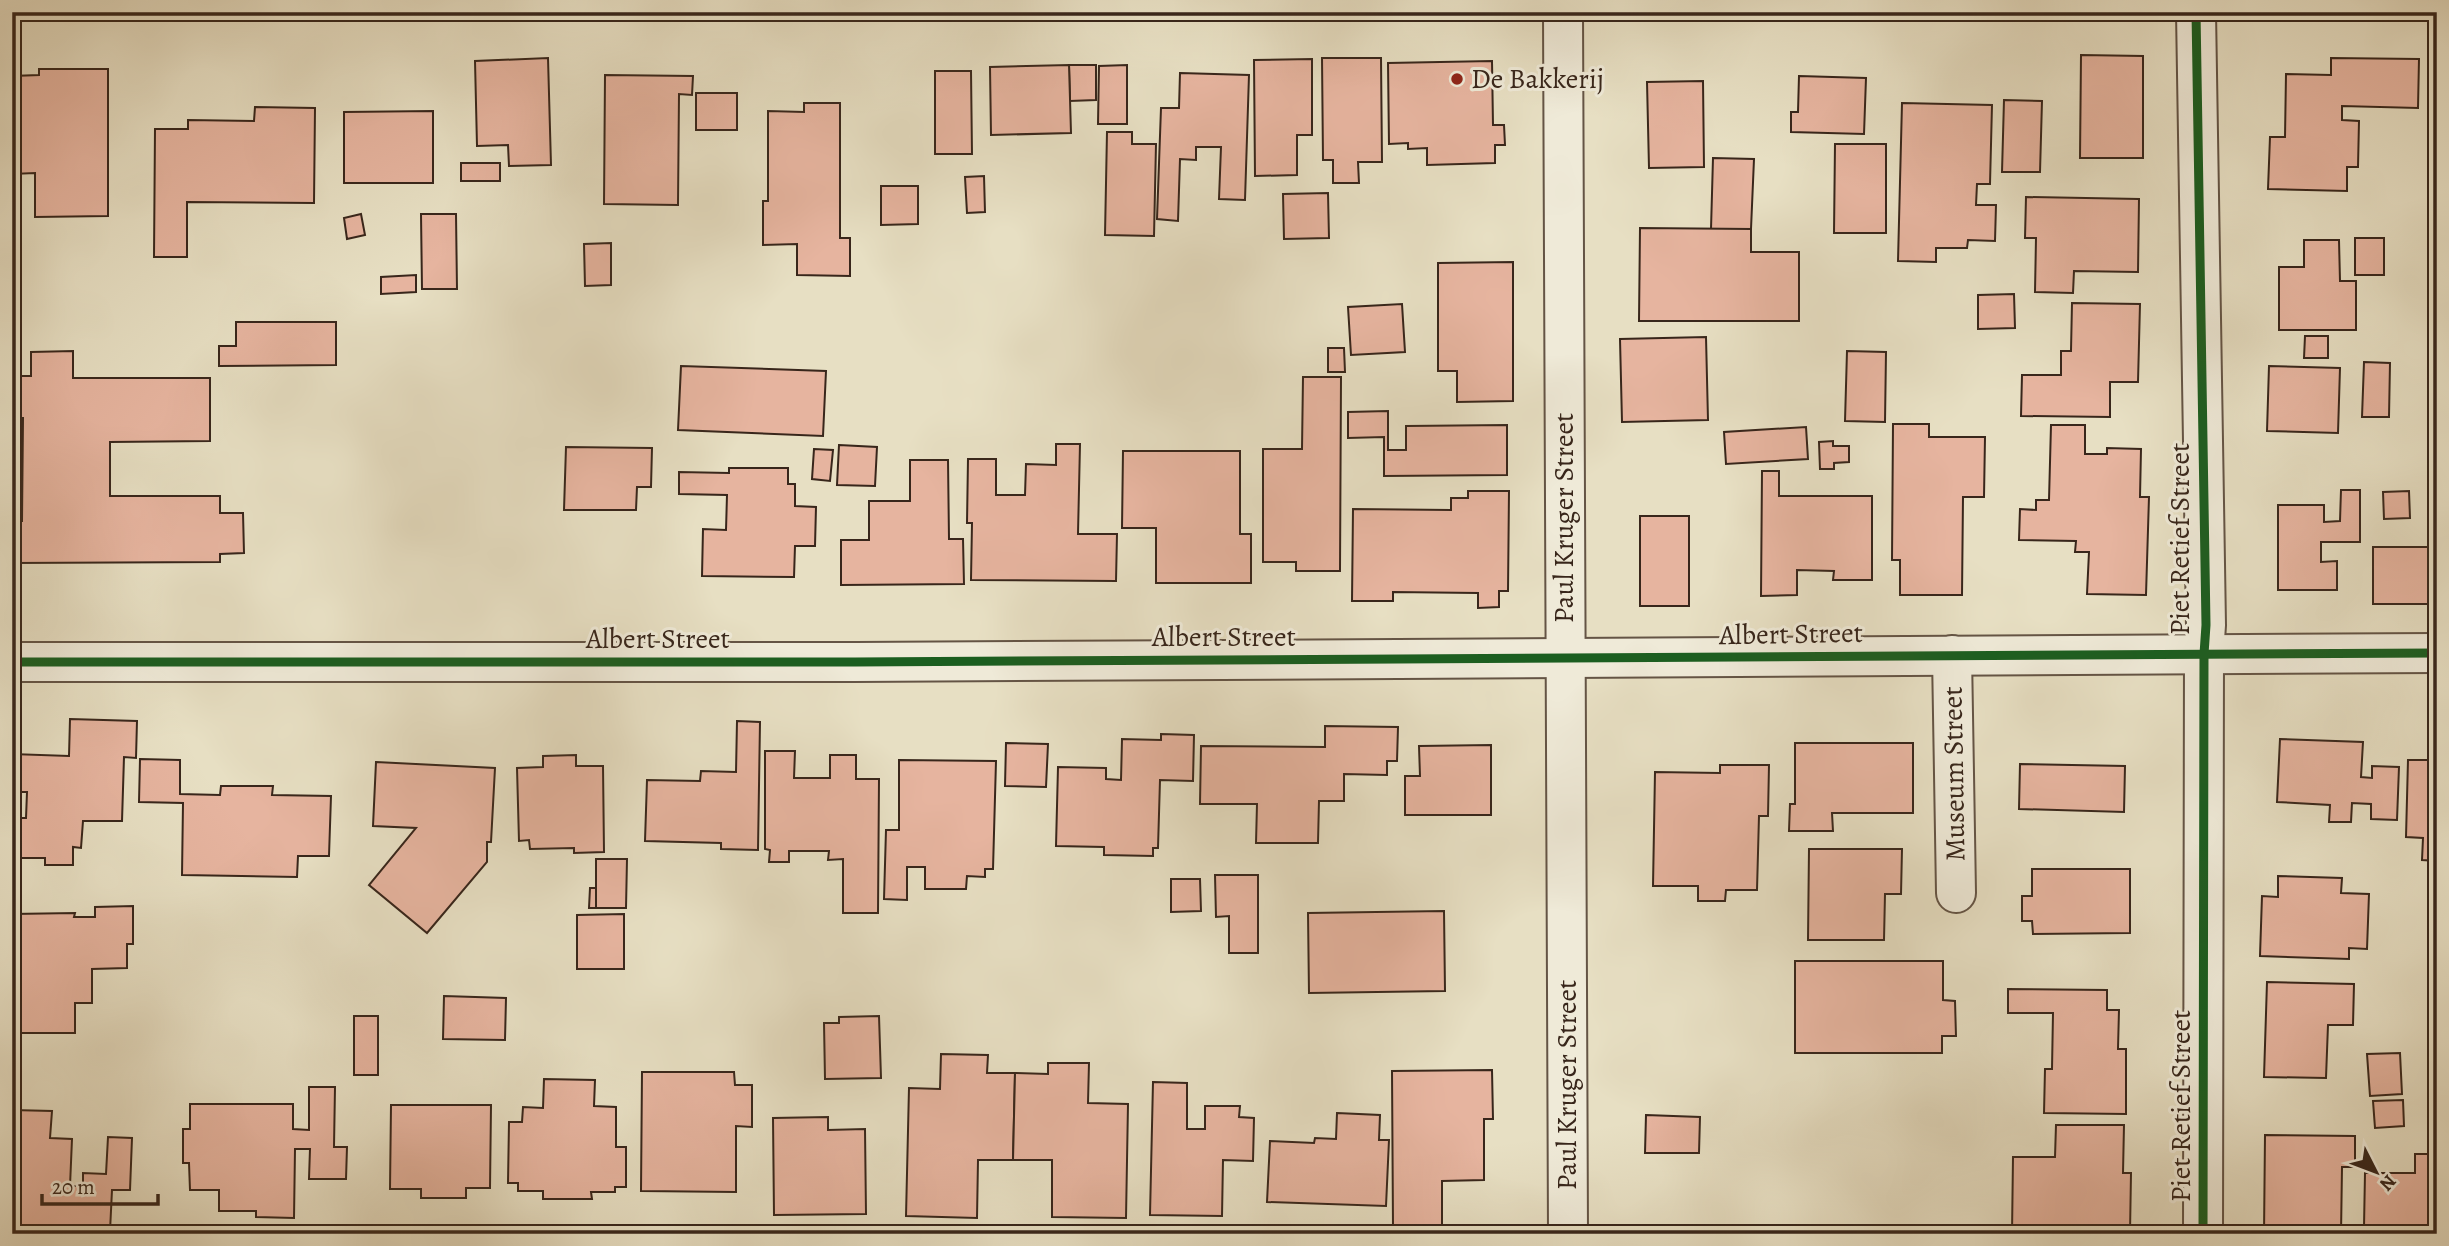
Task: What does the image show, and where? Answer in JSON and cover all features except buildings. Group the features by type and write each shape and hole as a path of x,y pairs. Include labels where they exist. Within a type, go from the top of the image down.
{"street":[{"name":"Paul Kruger Street","path":"1563,12 1568,1234"},
{"name":"Piet Retief Street","path":"2196,12 2206,625 2203,1234"},
{"name":"Albert Street","path":"12,662 2437,653"},
{"name":"Museum Street","path":"1952,655 1956,893"}],"cycle path":[{"path":"2196,12 2206,625 2203,1234"},
{"path":"12,662 855,662 2437,653"}],"place":[{"name":"De Bakkerij","path":"1457,79"}]}
